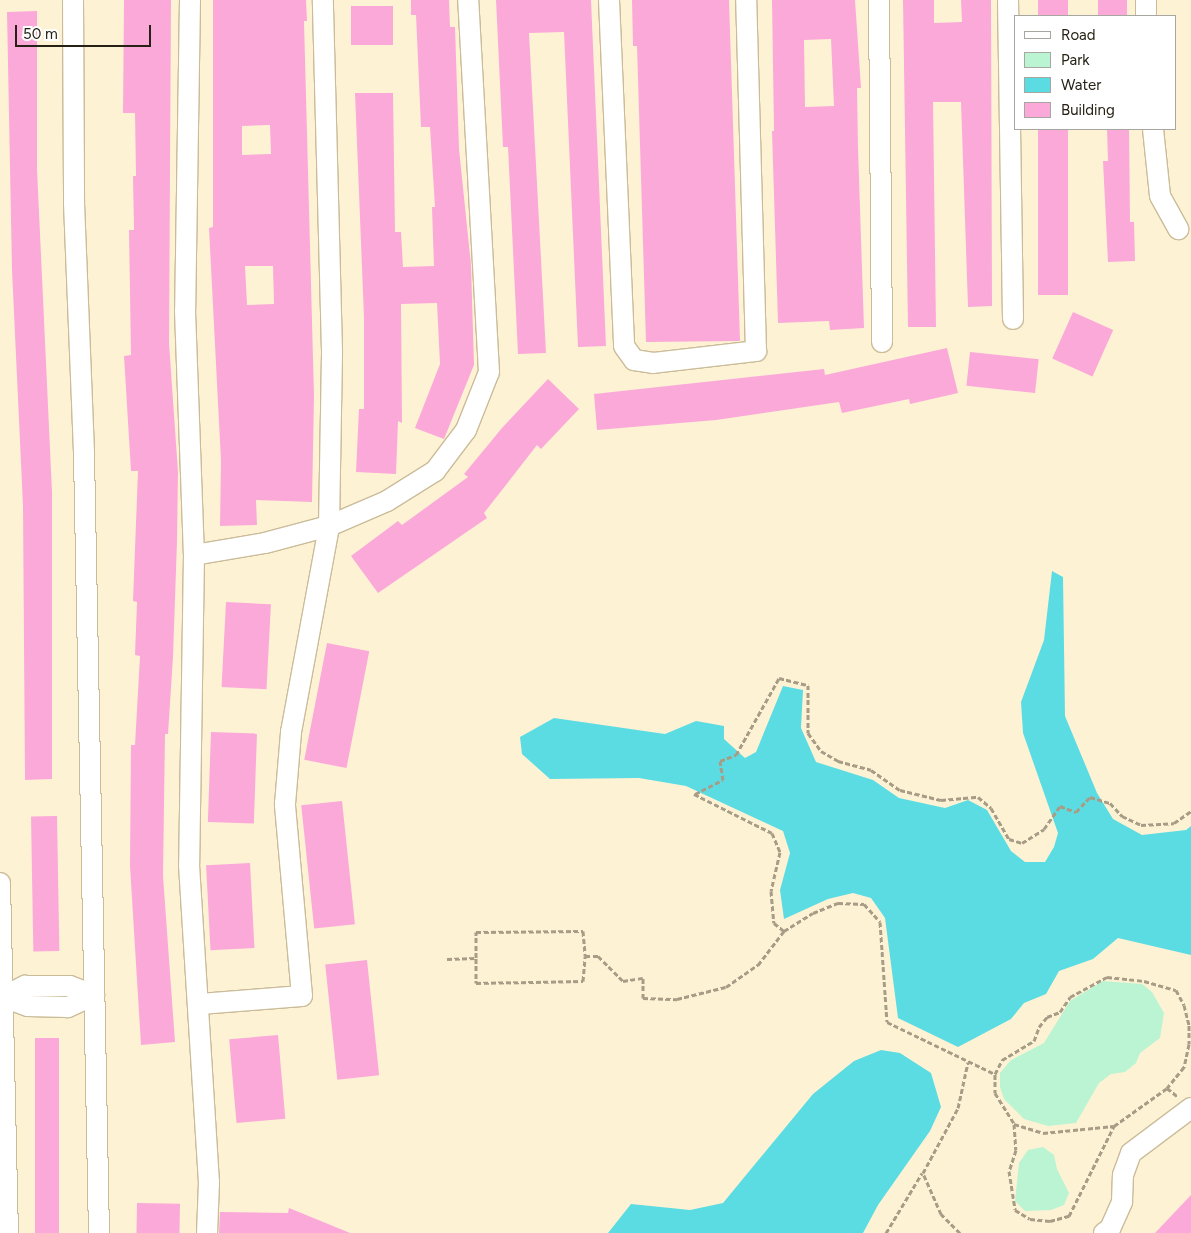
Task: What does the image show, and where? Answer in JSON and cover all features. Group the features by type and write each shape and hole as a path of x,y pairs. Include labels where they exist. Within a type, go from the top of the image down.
{"street":[{"path":"74,0 74,203 84,454 99,1233"},
{"path":"190,0 185,311 194,555 189,865 200,1004 209,1182 207,1233"},
{"path":"200,1004 302,996 286,804 290,732 329,526 332,351 323,0"},
{"path":"194,555 265,543 329,526 388,501 435,471 466,430 489,372 468,0"},
{"path":"609,0 624,346 634,360 653,363 756,351 746,0"},
{"path":"879,0 882,342"},
{"path":"1008,0 1013,319"},
{"path":"1146,0 1146,15"},
{"path":"1153,130 1160,196 1178,229"},
{"path":"0,883 8,1233"},
{"path":"3,997 25,986 70,986 94,996"},
{"path":"1104,1233 1110,1229 1122,1202 1123,1175 1132,1154 1185,1103"}],"path":[{"path":"784,931 774,924 770,891 780,852 772,833 694,794 723,780 720,761 736,755 780,678 808,685 808,733 821,751 838,761 871,770 900,790 941,800 978,797 991,808 1009,839 1022,843 1044,829 1060,806 1076,812 1090,797 1110,803 1122,816 1141,825 1174,823 1191,811"},
{"path":"585,956 598,956 623,981 643,978 643,998 677,999 726,987 758,965 784,931 813,913 838,903 864,904 880,922 887,1022 994,1074"},
{"path":"583,931 584,980 476,984 476,958 476,932 583,931"},
{"path":"447,959 476,958"},
{"path":"1107,977 1144,981 1176,990 1189,1025 1189,1044 1184,1067 1167,1088 1114,1126 1069,1216 1050,1221 1030,1219 1015,1210 1010,1171 1016,1150 1014,1124 996,1092 994,1074 1002,1060 1034,1041 1039,1027 1046,1017 1060,1012 1070,997 1107,977"},
{"path":"886,1233 923,1172 958,1108 968,1062"},
{"path":"1167,1088 1185,1103"},
{"path":"1014,1124 1044,1133 1114,1126"},
{"path":"923,1172 941,1214 960,1233"}],"green space":[{"path":"1103,981 1142,984 1152,992 1164,1013 1160,1038 1140,1053 1136,1063 1125,1072 1111,1074 1099,1083 1076,1123 1048,1126 1024,1119 1004,1099 1000,1087 1000,1073 1011,1060 1044,1043 1070,1001"},
{"path":"1043,1147 1054,1155 1057,1169 1069,1193 1064,1205 1051,1210 1025,1211 1015,1201 1019,1163 1028,1150"}],"water":[{"path":"1052,571 1063,577 1065,716 1097,793 1113,819 1142,835 1186,830 1191,826 1191,955 1118,938 1093,959 1059,971 1046,994 1024,1003 1011,1019 958,1047 898,1018 885,918 871,898 853,893 828,899 784,919 780,890 790,853 783,831 686,786 639,778 550,779 522,754 520,737 554,718 665,734 696,721 724,726 724,739 745,758 756,752 783,686 803,690 801,728 816,762 873,780 899,798 945,808 968,800 987,810 1011,851 1025,862 1045,862 1054,847 1058,833 1023,733 1021,702 1044,640"},
{"path":"881,1050 900,1053 931,1073 941,1107 930,1131 878,1205 863,1233 608,1233 631,1204 690,1210 723,1203 813,1094 854,1061"}],"building":[{"path":"124,0 171,0 169,343 178,472 173,657 168,734 165,734 163,876 175,1042 141,1045 130,866 131,745 135,745 140,656 135,655 137,602 133,601 138,471 131,471 124,356 131,355 129,230 134,230 133,176 136,176 135,113 123,113"},
{"path":"213,0 306,0 307,21 304,21 314,396 312,502 256,500 257,525 220,526 221,461 209,228 213,227","holes":["270,125 271,154 242,155 242,126","245,266 273,266 274,304 247,305"]},
{"path":"411,0 449,0 450,27 455,27 459,149 471,265 474,365 444,439 415,428 440,364 437,303 401,304 402,423 398,421 396,474 356,472 359,409 364,409 364,318 355,93 393,93 395,232 401,232 403,267 434,266 432,207 435,207 430,127 421,127 416,15 411,15"},
{"path":"496,0 591,0 606,346 578,347 564,32 529,33 546,353 518,354 508,147 503,147"},
{"path":"632,0 729,0 740,341 646,342 637,46 633,46"},
{"path":"772,0 855,0 861,88 857,88 864,328 830,330 829,321 778,323 772,131 774,131","holes":["831,39 834,106 805,107 804,40"]},
{"path":"903,0 934,0 934,23 962,22 961,0 991,0 992,306 968,307 961,102 933,102 936,327 908,327"},
{"path":"1038,0 1068,0 1068,15 1038,15"},
{"path":"1098,0 1127,0 1127,15 1098,15"},
{"path":"351,6 393,6 393,45 351,45"},
{"path":"37,11 37,169 52,492 52,779 25,780 23,506 12,270 7,12"},
{"path":"1038,130 1068,130 1068,295 1038,295"},
{"path":"1107,130 1129,130 1130,222 1134,222 1135,261 1108,262 1103,161 1108,161"},
{"path":"1073,312 1113,330 1092,376 1052,359"},
{"path":"947,348 958,393 910,404 909,399 842,413 839,402 716,420 597,430 594,394 824,369 825,375"},
{"path":"970,352 1039,359 1035,393 966,386"},
{"path":"548,379 579,409 541,449 537,445 484,513 487,518 378,593 351,556 398,521 402,525 468,477 464,474 502,428"},
{"path":"226,602 271,604 266,689 222,687"},
{"path":"327,643 369,651 347,768 304,760"},
{"path":"211,732 257,734 254,824 208,822"},
{"path":"342,801 355,924 314,929 301,805"},
{"path":"31,816 57,816 59,951 33,951"},
{"path":"250,863 254,948 211,950 206,865"},
{"path":"367,960 379,1075 337,1080 325,964"},
{"path":"278,1035 285,1119 237,1123 229,1039"},
{"path":"35,1038 59,1038 59,1233 35,1233"},
{"path":"1191,1195 1191,1233 1155,1233"},
{"path":"137,1203 180,1204 179,1233 136,1233"},
{"path":"289,1208 350,1233 219,1233 220,1212 288,1213"}]}
